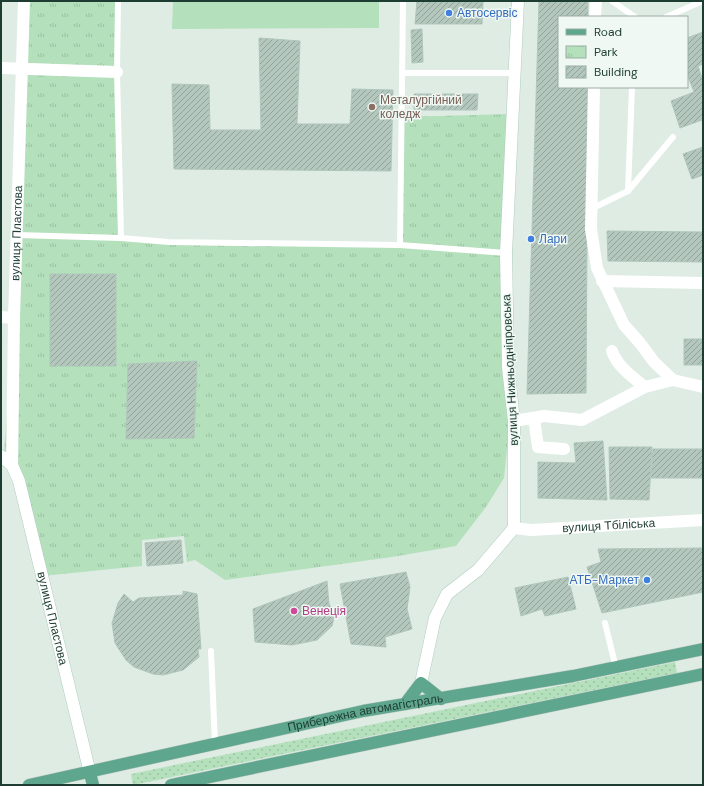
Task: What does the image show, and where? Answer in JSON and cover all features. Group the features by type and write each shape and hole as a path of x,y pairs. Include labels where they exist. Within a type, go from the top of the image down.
{"main road":[{"name":"Прибережна автомагістраль","path":"29,785 71,775 90,773 363,711 441,699 616,668 700,651"},
{"path":"171,785 700,674"},
{"path":"405,704 422,683 441,699"},
{"path":"90,773 93,785"}],"street":[{"name":"вулиця Пластова","path":"24,1 14,318 12,465 19,481 32,528 90,773"},
{"name":"вулиця Нижньодніпровська","path":"514,528 514,421 508,367 506,253 516,73 518,1"},
{"path":"595,16 596,1"},
{"path":"1,68 23,70 117,72"},
{"path":"594,88 591,229 594,250 602,281 624,325 654,362 673,380"},
{"path":"602,281 703,283"},
{"path":"1,317 14,318"},
{"path":"612,351 615,359 645,387"},
{"path":"514,421 544,416 582,420 645,387 673,380 703,387"},
{"path":"534,418 538,447 564,449"},
{"name":"вулиця Пластова","path":"1,456 12,465"},
{"name":"вулиця Тбіліська","path":"514,528 531,530 703,520"},
{"path":"422,683 435,618 446,594 478,570 514,528"}],"lane":[{"path":"118,1 117,72 121,238"},
{"path":"400,245 404,1"},
{"path":"612,1 634,16"},
{"path":"668,16 703,1"},
{"path":"403,73 516,73"},
{"path":"628,191 632,88"},
{"path":"591,208 628,191 673,137"},
{"path":"17,235 121,238 169,242 400,245 506,253"},
{"path":"605,623 616,668"},
{"path":"211,651 215,744"}],"green space":[{"path":"24,1 118,1 121,238 399,245 402,117 514,114 510,420 504,478 486,507 456,546 392,557 225,580 195,560 187,562 184,536 142,540 142,566 42,576 32,528 4,454 14,318"},
{"path":"173,1 379,1 379,28 172,29"},
{"path":"675,662 677,673 133,785 131,774"}],"building":[{"name":"Автосервіс","path":"417,1 483,2 482,24 415,24"},
{"path":"539,1 588,1 588,16 558,16 558,88 588,88 586,393 527,394"},
{"path":"422,29 423,62 412,63 411,30"},
{"path":"703,32 703,64 698,66 703,81 703,123 702,120 680,128 671,101 694,92 688,77 688,38"},
{"name":"Металургійний коледж","path":"259,38 300,41 297,124 350,124 352,89 393,90 391,171 174,169 172,84 209,85 210,130 261,130"},
{"path":"414,94 478,94 477,110 414,110"},
{"path":"703,147 703,175 692,179 683,154"},
{"path":"607,231 703,232 703,262 608,261"},
{"path":"50,274 116,274 116,366 50,366"},
{"path":"684,339 703,339 703,365 684,365"},
{"path":"197,361 194,438 126,439 128,364"},
{"path":"603,441 607,500 538,498 538,462 576,463 574,443"},
{"path":"609,447 652,447 649,500 610,499"},
{"path":"653,449 703,449 703,478 651,478"},
{"path":"181,540 183,563 147,566 145,543"},
{"name":"АТБ-Маркет","path":"703,548 703,592 602,613 587,567 601,562 598,549"},
{"path":"406,572 410,587 407,609 412,629 385,637 386,647 351,644 340,584"},
{"path":"568,577 576,609 545,616 542,609 521,616 515,588"},
{"name":"Венеція","path":"327,581 329,604 335,613 332,626 317,640 292,645 255,642 253,609"},
{"path":"183,591 197,594 201,649 198,649 199,657 183,670 163,675 153,674 134,667 126,660 115,643 112,623 118,603 124,594 133,602 139,598 183,595"}],"place":[{"name":"Автосервіс","path":"449,13"},
{"name":"Металургійний коледж","path":"372,107"},
{"name":"Лари","path":"531,239"},
{"name":"АТБ-Маркет","path":"647,580"},
{"name":"Венеція","path":"294,611"}]}
